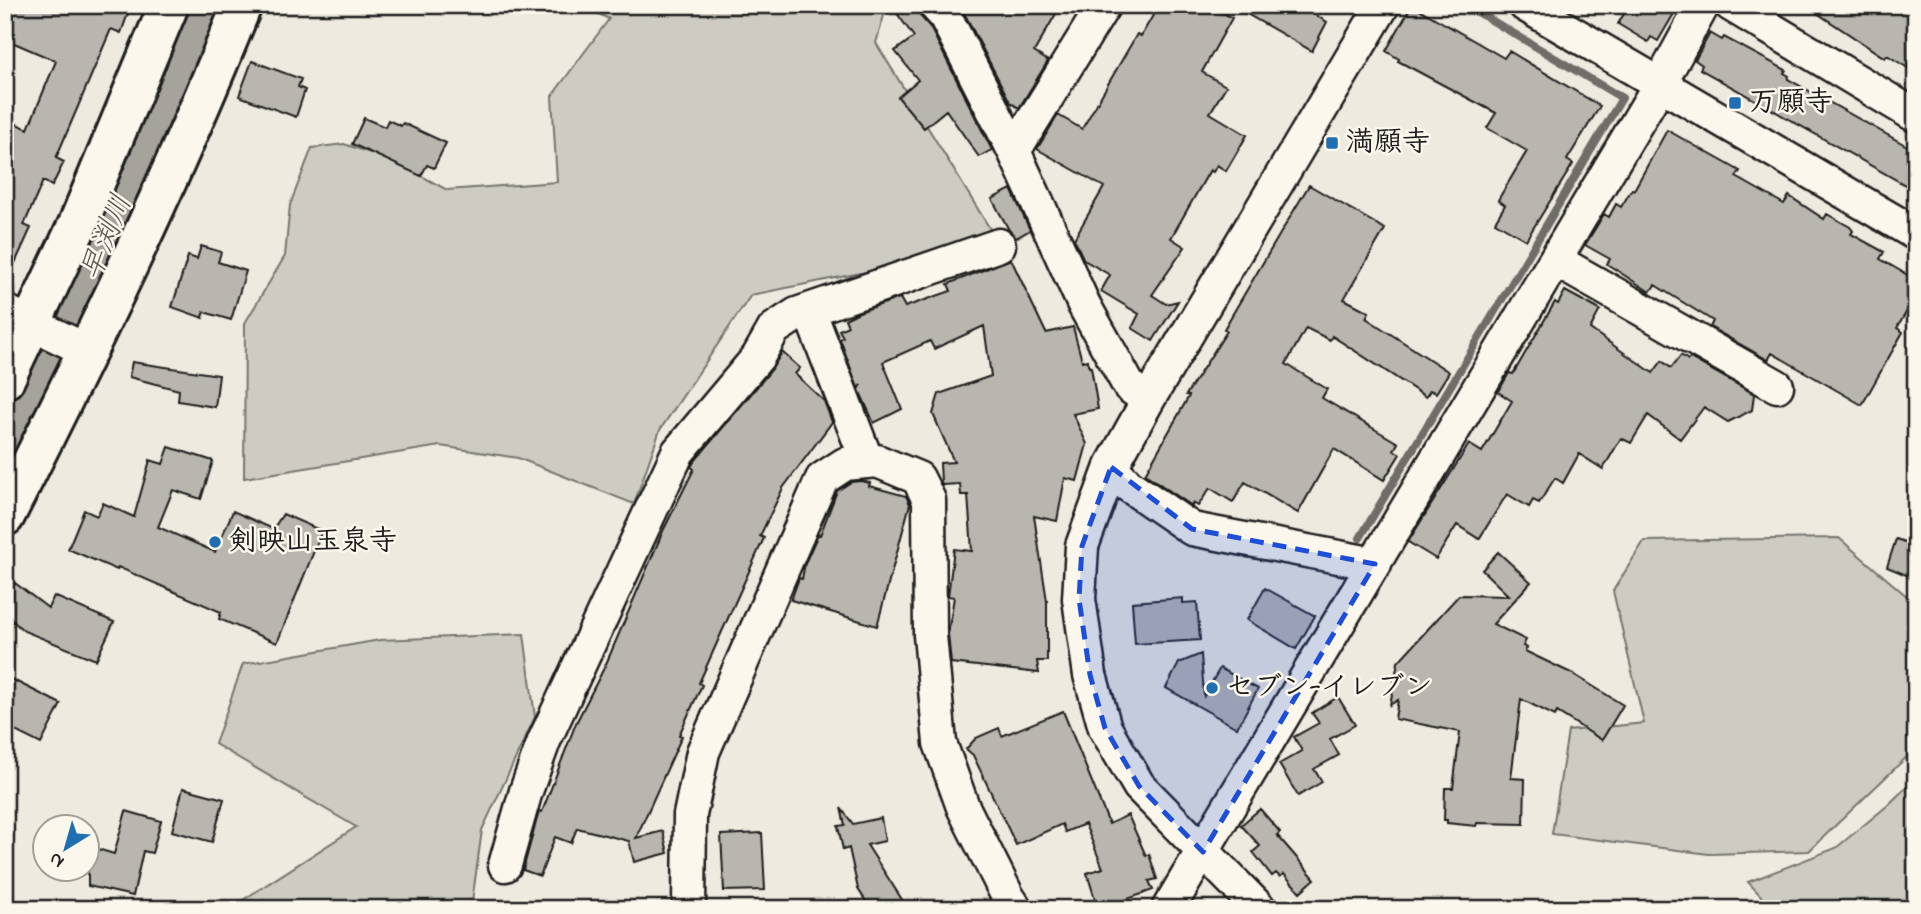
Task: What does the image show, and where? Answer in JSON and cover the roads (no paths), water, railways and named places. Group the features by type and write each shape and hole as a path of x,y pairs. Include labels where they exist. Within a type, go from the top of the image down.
{"main road":[{"path":"5,379 19,317 78,224 169,5"},
{"path":"5,516 136,251 242,5"}],"street":[{"path":"935,5 945,16 1014,151 1084,305 1129,386 1148,400"},
{"path":"1014,151 1104,5"},
{"path":"1260,909 1139,786 1105,728 1090,676 1079,599 1082,546 1111,467 1148,400 1383,5"},
{"path":"1525,5 1916,234"},
{"path":"1168,909 1660,84 1703,5"},
{"path":"1731,5 1916,116"},
{"path":"505,865 526,791 544,741 678,452 758,357 774,329 797,314 999,245"},
{"path":"1555,260 1777,386"},
{"path":"809,310 867,461"},
{"path":"19,317 88,351"},
{"path":"688,909 690,815 703,751 822,479 845,464 867,461 877,461 918,478 929,500 930,635 940,743 962,807 1007,897 1016,909"},
{"path":"1111,467 1128,485 1192,529 1375,564"}],"waterway":[{"name":"早渕川","path":"5,466 58,362 202,5"},
{"path":"1360,538 1622,98 1466,5"}],"place":[{"name":"万願寺","path":"1735,103"},
{"name":"満願寺","path":"1332,143"},
{"name":"剣映山玉泉寺","path":"215,542"},
{"name":"セブン-イレブン","path":"1212,688"}]}
